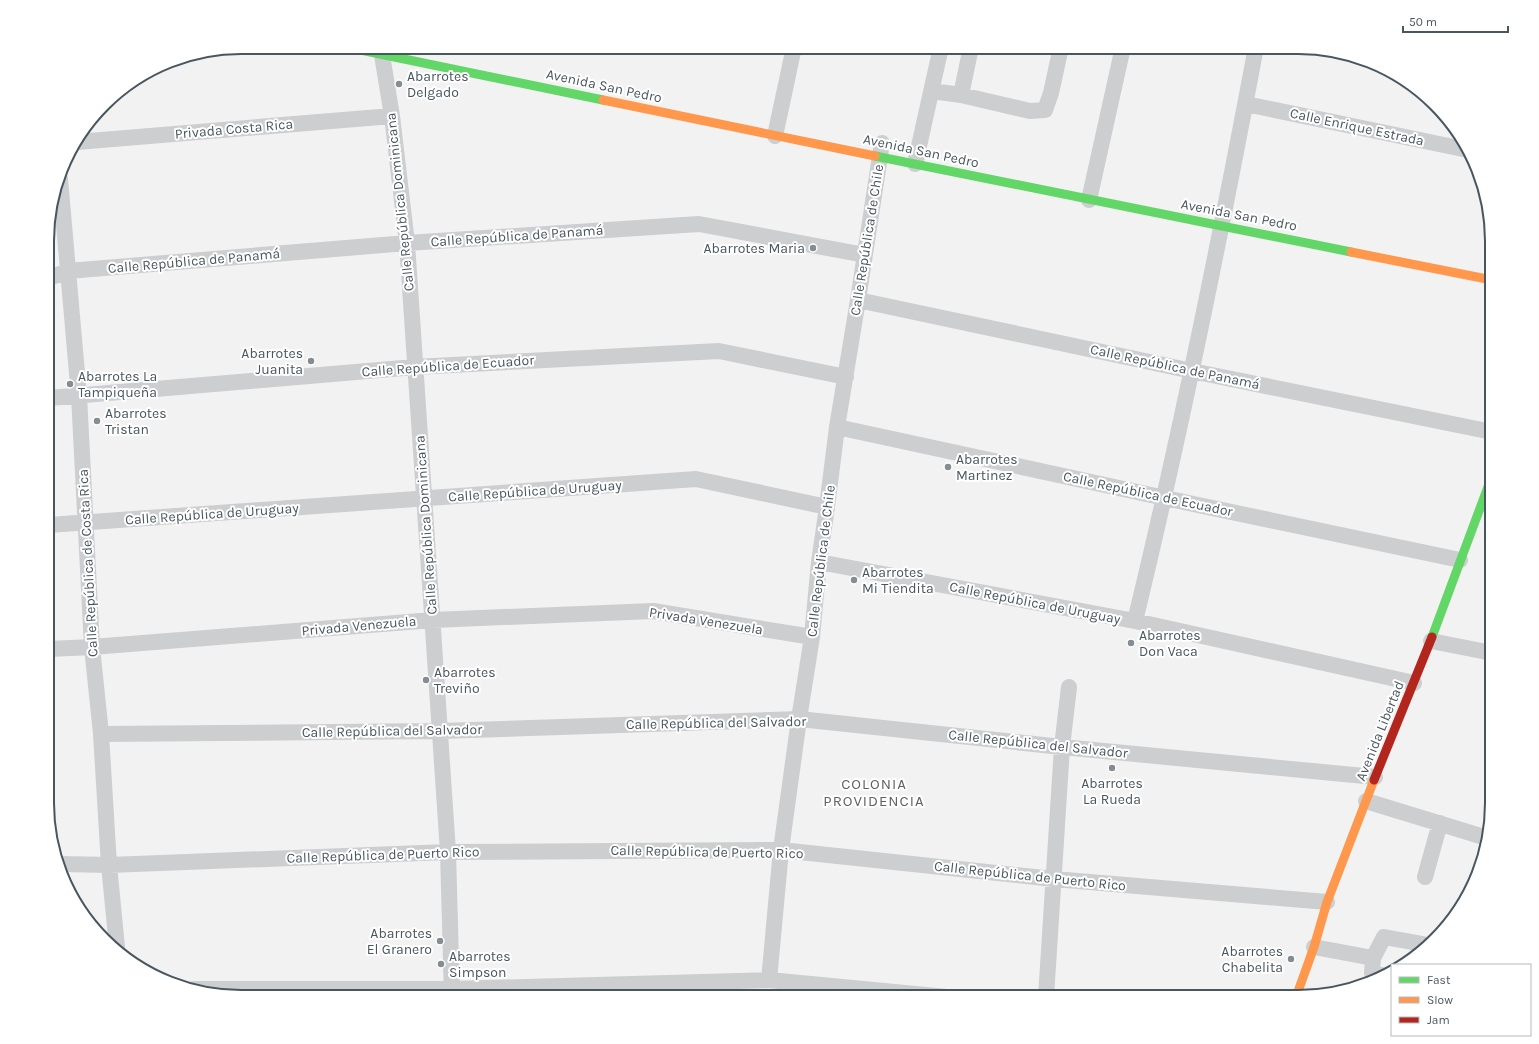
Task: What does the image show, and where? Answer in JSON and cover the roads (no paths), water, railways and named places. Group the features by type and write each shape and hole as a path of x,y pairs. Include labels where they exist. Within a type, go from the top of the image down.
{"main road":[{"name":"Avenida San Pedro","path":"399,54 918,153 1224,217 1485,278"},
{"name":"Avenida Libertad","path":"1299,990 1314,947 1327,902 1375,777 1431,641 1485,494"}],"street":[{"name":"Calle República Dominicana","path":"383,54 407,243 448,852 452,990"},
{"path":"776,126 792,54"},
{"path":"918,153 940,54"},
{"path":"961,95 970,54"},
{"path":"932,91 961,95 1030,111 1045,110 1051,93 1060,54"},
{"path":"1091,190 1121,54"},
{"path":"1135,621 1165,498 1192,371 1224,217 1255,54"},
{"name":"Calle Enrique Estrada","path":"1246,104 1460,148"},
{"name":"Privada Costa Rica","path":"83,141 392,116"},
{"name":"Calle República de Chile","path":"769,980 781,850 812,637 819,562 837,427 881,146"},
{"name":"Calle República de Costa Rica","path":"61,190 79,396 92,647 101,734 109,865 117,943"},
{"name":"Calle República de Panamá","path":"54,276 68,271 407,243 699,224 865,255"},
{"name":"Calle República de Panamá","path":"858,300 1192,371 1485,431"},
{"name":"Calle República de Ecuador","path":"54,398 415,367 719,350 846,377"},
{"name":"Calle República de Ecuador","path":"837,427 1460,560"},
{"name":"Calle República de Uruguay","path":"54,525 696,479 827,507"},
{"name":"Calle República de Uruguay","path":"819,562 1135,621 1414,683"},
{"name":"Privada Venezuela","path":"54,649 432,620 653,611 812,637"},
{"path":"1431,641 1485,652"},
{"path":"1046,990 1062,747 1069,687"},
{"name":"Calle República del Salvador","path":"101,734 440,731 799,719 1062,747 1375,777"},
{"path":"1366,801 1481,836"},
{"path":"1425,877 1440,823"},
{"name":"Calle República de Puerto Rico","path":"64,864 109,865 448,852 781,850 1054,879 1327,902"},
{"path":"1375,974 1372,973 1373,958 1384,937 1421,944"},
{"path":"1314,947 1373,958"},
{"path":"525,990 769,980 874,990"},
{"path":"226,990 258,990"}],"place":[{"name":"Abarrotes Delgado","path":"399,84"},
{"name":"Abarrotes Maria","path":"813,248"},
{"name":"Abarrotes Juanita","path":"311,361"},
{"name":"Abarrotes La Tampiqueña","path":"70,384"},
{"name":"Abarrotes Tristan","path":"97,421"},
{"name":"Abarrotes Martinez","path":"948,467"},
{"name":"Abarrotes Mi Tiendita","path":"854,580"},
{"name":"Abarrotes Don Vaca","path":"1131,643"},
{"name":"Abarrotes Treviño","path":"426,680"},
{"name":"Abarrotes La Rueda","path":"1112,768"},
{"name":"Abarrotes El Granero","path":"440,941"},
{"name":"Abarrotes Chabelita","path":"1291,959"},
{"name":"Abarrotes Simpson","path":"441,964"}],"district":[{"name":"COLONIA PROVIDENCIA","path":"874,792"}]}
